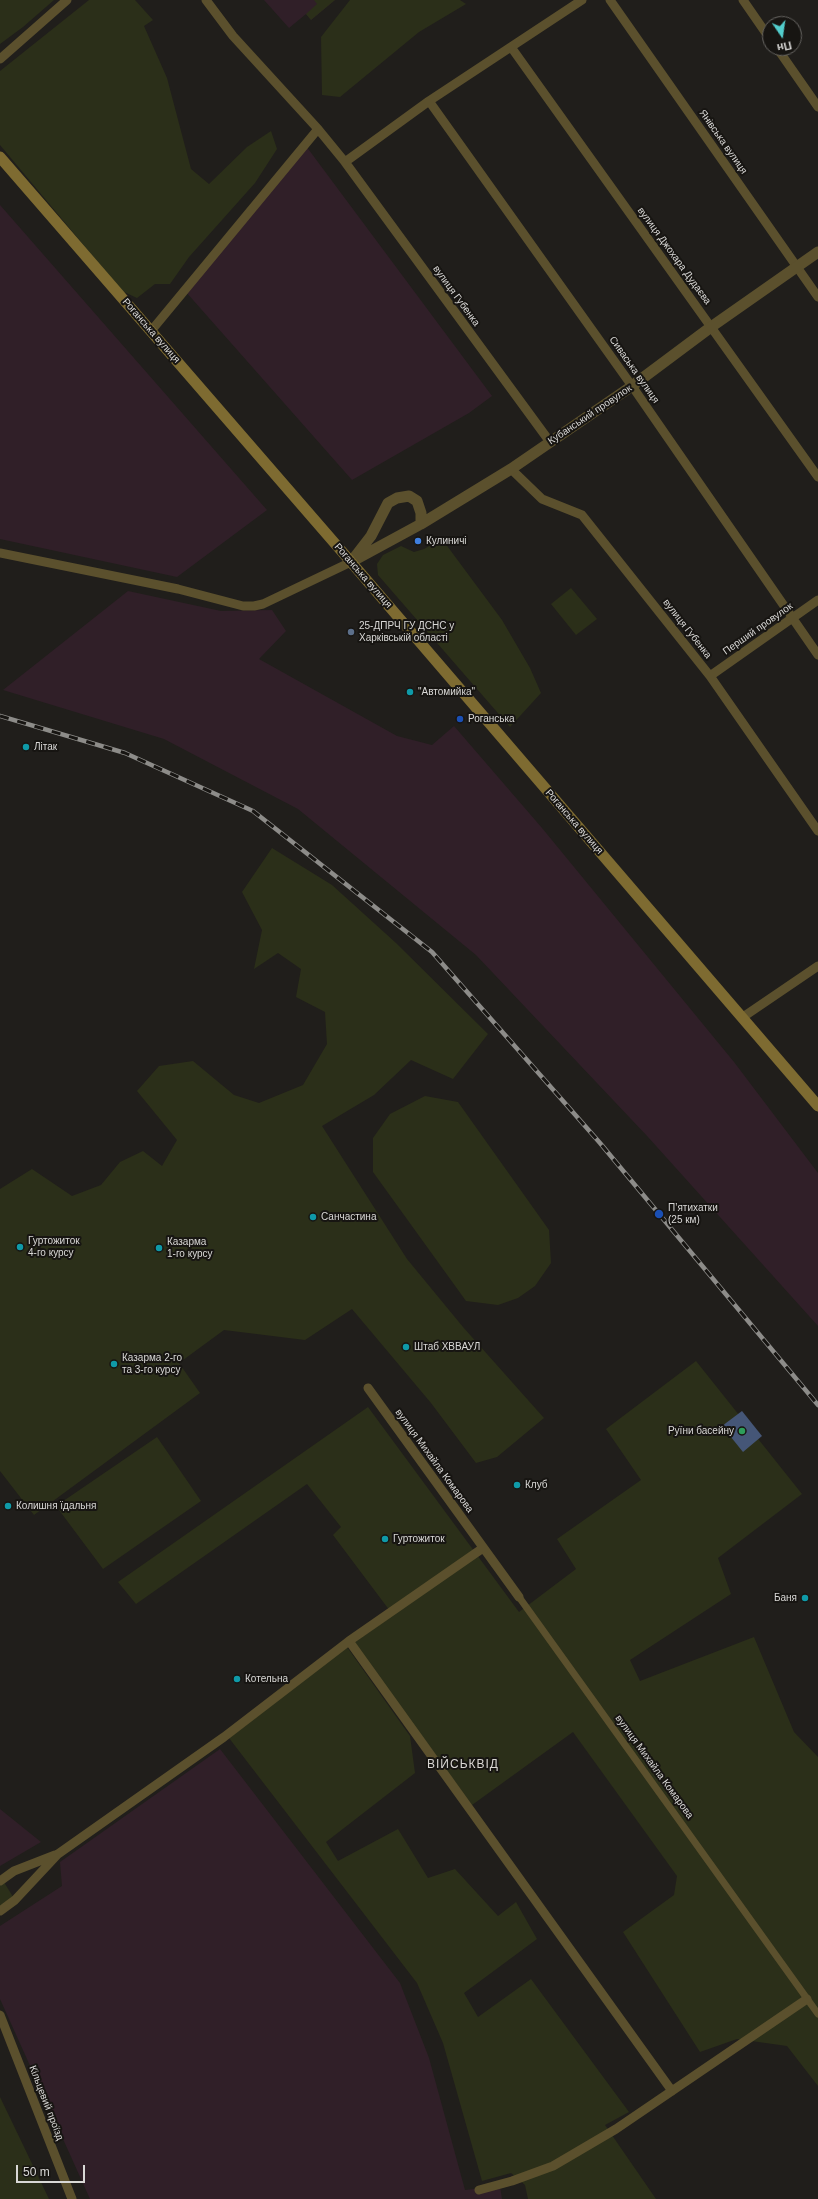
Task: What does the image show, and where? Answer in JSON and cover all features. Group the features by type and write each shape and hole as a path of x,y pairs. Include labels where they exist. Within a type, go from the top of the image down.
{"main road":[{"name":"Роганська вулиця","path":"0,157 351,562 818,1106"}],"street":[{"path":"0,59 67,0"},
{"name":"вулиця Губенка","path":"206,0 233,36 318,129 345,162 550,442"},
{"path":"345,162 429,101 582,0"},
{"name":"Янівська вулиця","path":"610,0 818,297"},
{"path":"743,0 762,27"},
{"name":"вулиця Джохара Дудаєва","path":"511,47 818,477"},
{"path":"782,56 818,108"},
{"name":"Сиваська вулиця","path":"429,101 632,386 818,655"},
{"path":"151,331 318,129"},
{"name":"Кубанський провулок","path":"351,562 421,524 511,469 632,386 711,327 818,252"},
{"name":"вулиця Губенка","path":"511,469 542,499 582,515 710,676 818,831"},
{"path":"0,553 178,589 243,606 254,606 263,604 351,562 371,536 388,503 397,498 409,496 417,501 421,513 421,524"},
{"name":"Перший провулок","path":"710,676 818,600"},
{"path":"743,1017 818,966"},
{"name":"вулиця Михайла Комарова","path":"368,1388 818,2014"},
{"path":"0,1911 15,1900 58,1854 224,1737 350,1641 484,1548"},
{"path":"350,1641 672,2091"},
{"path":"0,1881 14,1871 58,1854"},
{"path":"479,2190 512,2181 553,2166 616,2129 807,1999"},
{"name":"Кільцевий проїзд","path":"0,2015 72,2199"}],"shaded area":[{"path":"264,0 335,0 311,20 306,14 289,28"},
{"path":"306,146 492,396 469,413 352,480 186,292"},
{"path":"0,205 267,510 177,577 0,539"},
{"path":"128,591 221,611 272,610 286,631 259,659 397,736 432,745 454,726 542,828 734,1062 818,1173 818,1326 648,1137 476,955 298,809 164,739 3,690"},
{"path":"220,1749 400,1983 429,2058 465,2190 500,2186 502,2199 90,2199 0,1999 0,1926 62,1886 60,1862"},
{"path":"0,1809 41,1842 0,1866"}],"green space":[{"path":"0,0 54,0 23,27 0,44"},
{"path":"89,0 135,0 153,20 144,26 167,78 191,169 209,184 247,147 271,131 277,149 255,183 189,257 170,284 155,284 137,298 122,291 0,145 0,71"},
{"path":"314,0 335,0 311,20 306,14 317,4"},
{"path":"350,0 460,0 466,4 419,32 340,97 322,95 321,37"},
{"path":"442,539 502,620 530,668 541,693 510,727 378,575 377,564 383,555 401,546 414,552 424,549"},
{"path":"571,588 597,619 576,635 551,604"},
{"path":"272,848 332,885 396,943 488,1034 453,1079 411,1060 374,1095 322,1126 407,1259 463,1327 544,1418 497,1457 476,1463 431,1403 352,1309 305,1340 224,1330 179,1363 200,1393 34,1515 0,1471 0,1189 32,1169 72,1196 101,1185 120,1162 143,1151 162,1166 177,1140 137,1091 159,1066 193,1061 234,1095 259,1103 303,1085 327,1044 325,1012 296,997 301,969 278,953 254,969 262,930 242,892"},
{"path":"425,1096 458,1102 549,1230 551,1263 535,1286 518,1298 498,1305 466,1301 373,1172 373,1138 390,1114"},
{"path":"696,1361 802,1494 718,1558 731,1594 630,1660 640,1681 754,1637 794,1732 818,1757 818,2086 787,2046 737,2039 700,2052 623,1932 674,1895 677,1876 573,1732 472,1805 354,1643 393,1615 333,1535 341,1527 307,1484 136,1604 118,1582 368,1407 519,1612 576,1569 557,1539 641,1480 606,1429"},
{"path":"157,1437 201,1501 103,1569 56,1506"},
{"path":"347,1647 410,1736 415,1773 326,1842 338,1861 398,1829 428,1878 455,1869 498,1916 516,1902 537,1939 464,1993 478,2017 531,1979 629,2112 605,2125 656,2199 528,2199 525,2185 511,2173 482,2181 443,2043 417,1983 229,1738"},
{"path":"2,1879 15,1900 0,1911 0,1881"},
{"path":"0,2097 49,2199 0,2199"}],"water":[{"name":"Руїни басейну","path":"742,1411 762,1436 743,1452 722,1426"}],"railway":[{"path":"0,716 125,753 253,811 432,952 600,1143 818,1405"}],"place":[{"name":"Кулиничі","path":"418,541"},
{"name":"25-ДПРЧ ГУ ДСНС у Харківській області","path":"351,632"},
{"name":"\"Автомийка\"","path":"410,692"},
{"name":"Роганська","path":"460,719"},
{"name":"Літак","path":"26,747"},
{"name":"Пʼятихатки (25 км)","path":"659,1214"},
{"name":"Санчастина","path":"313,1217"},
{"name":"Гуртожиток 4-го курсу","path":"20,1247"},
{"name":"Казарма 1-го курсу","path":"159,1248"},
{"name":"Штаб ХВВАУЛ","path":"406,1347"},
{"name":"Казарма 2-го та 3-го курсу","path":"114,1364"},
{"name":"Руїни басейну","path":"742,1431"},
{"name":"Клуб","path":"517,1485"},
{"name":"Колишня їдальня","path":"8,1506"},
{"name":"Гуртожиток","path":"385,1539"},
{"name":"Баня","path":"805,1598"},
{"name":"Котельна","path":"237,1679"}],"district":[{"name":"ВІЙСЬКВІД","path":"463,1765"}]}
